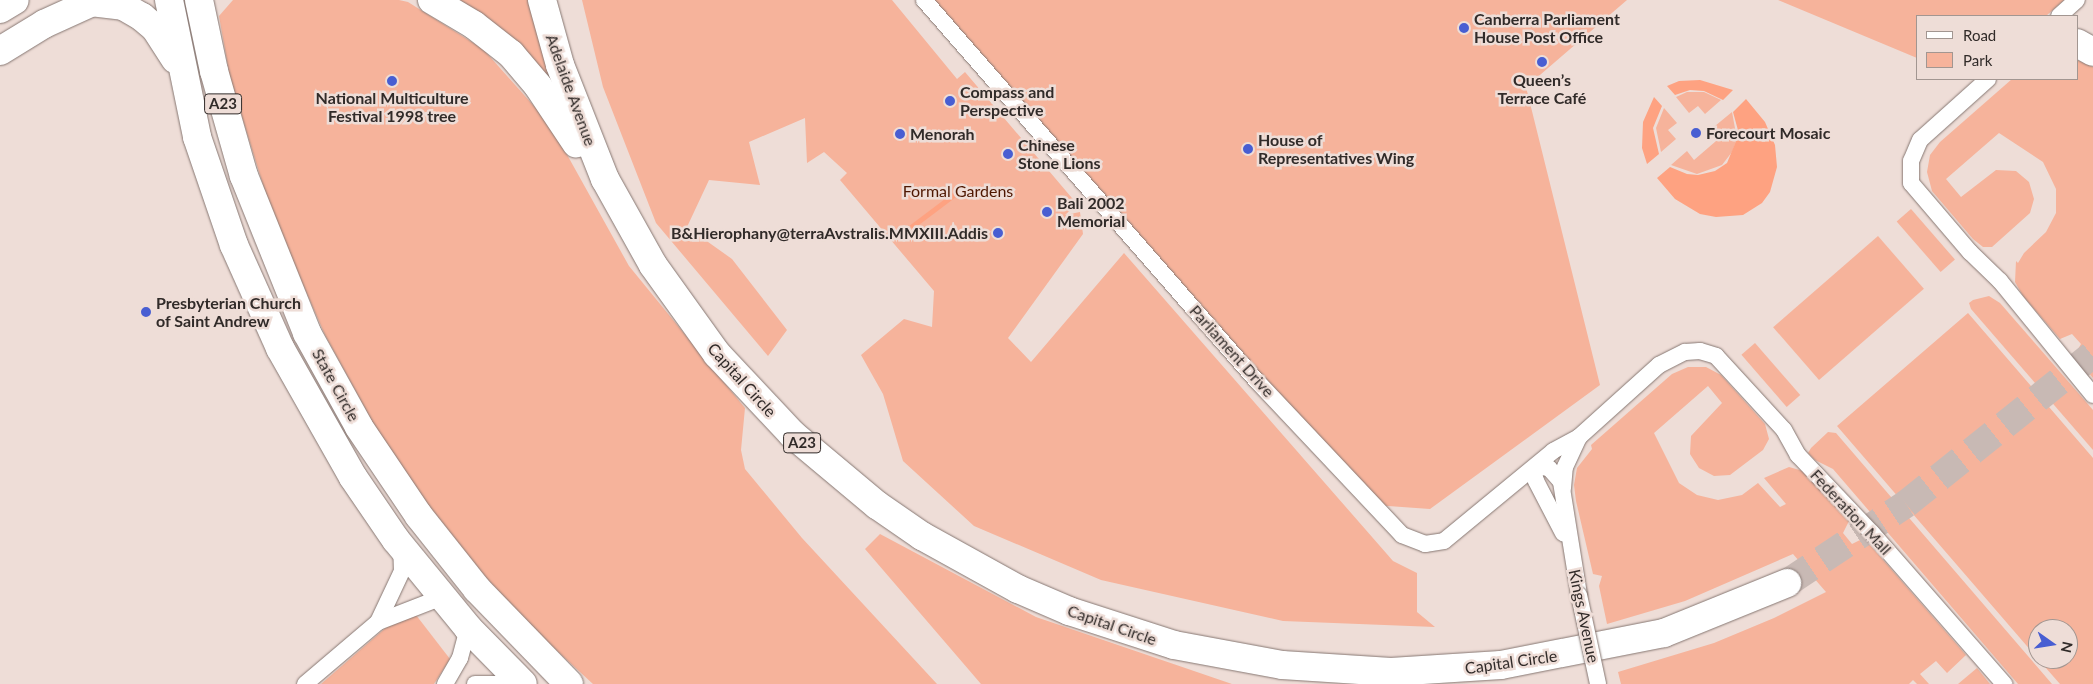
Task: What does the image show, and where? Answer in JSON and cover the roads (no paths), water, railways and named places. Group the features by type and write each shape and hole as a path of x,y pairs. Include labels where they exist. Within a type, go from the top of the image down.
{"highway":[{"path":"0,9 15,0"},
{"name":"State Circle","path":"169,0 182,70 198,137 224,217 280,348 353,477 396,540 468,628 523,684"},
{"name":"State Circle","path":"199,0 233,142 254,205 307,333 386,468 419,516 477,589 569,684"},
{"name":"A23","path":"432,0 474,24 511,54 604,179"},
{"name":"Adelaide Avenue","path":"542,0 560,65 604,179"},
{"path":"0,51 44,24 94,1 123,6 146,20 182,70"},
{"path":"2078,44 2093,53"},
{"path":"2078,50 2093,53"},
{"name":"Capital Circle","path":"604,179 653,265 717,354 792,434 834,471 899,520 970,564 1018,589 1121,629 1227,657 1336,671 1446,671 1555,657 1664,633 1787,583"},
{"path":"224,217 254,205"},
{"path":"280,348 307,333"},
{"path":"442,597 477,589 468,628"}],"street":[{"name":"Parliament Drive","path":"924,0 1256,380 1402,535 1425,544 1444,541 1535,468 1559,446 1579,437 1663,362 1680,353 1695,351"},
{"path":"2060,15 2077,0"},
{"path":"1987,80 1920,140 1910,165 1911,183 1972,255 1987,269 2093,395"},
{"name":"Federation Mall","path":"1695,351 1710,354 1724,362 1790,441 1798,455 1872,534 2004,684"},
{"name":"Parliament Drive","path":"1563,488 1567,460 1579,437"},
{"path":"1535,468 1553,470 1563,488"},
{"name":"Kings Avenue","path":"1535,468 1569,549"},
{"name":"Kings Avenue","path":"1563,488 1569,549 1598,684"},
{"path":"378,622 402,571 402,552 396,540"},
{"path":"305,684 378,622 442,597"},
{"path":"445,684 460,658 468,628"},
{"path":"475,684 496,684"}],"tunnel":[{"path":"1787,583 1906,504 2093,354"}],"place":[{"name":"Canberra Parliament House Post Office","path":"1464,28"},
{"name":"Queen’s Terrace Café","path":"1542,62"},
{"name":"National Multiculture Festival 1998 tree","path":"392,81"},
{"name":"Compass and Perspective","path":"950,101"},
{"name":"Forecourt Mosaic","path":"1696,133"},
{"name":"Menorah","path":"900,134"},
{"name":"House of Representatives Wing","path":"1248,149"},
{"name":"Chinese Stone Lions","path":"1008,154"},
{"name":"Bali 2002 Memorial","path":"1047,212"},
{"name":"B&Hierophany@terraAvstralis.MMXIII.Addis","path":"998,233"},
{"name":"Presbyterian Church of Saint Andrew","path":"146,312"}],"park label":[{"name":"Formal Gardens","path":"958,191"}]}
